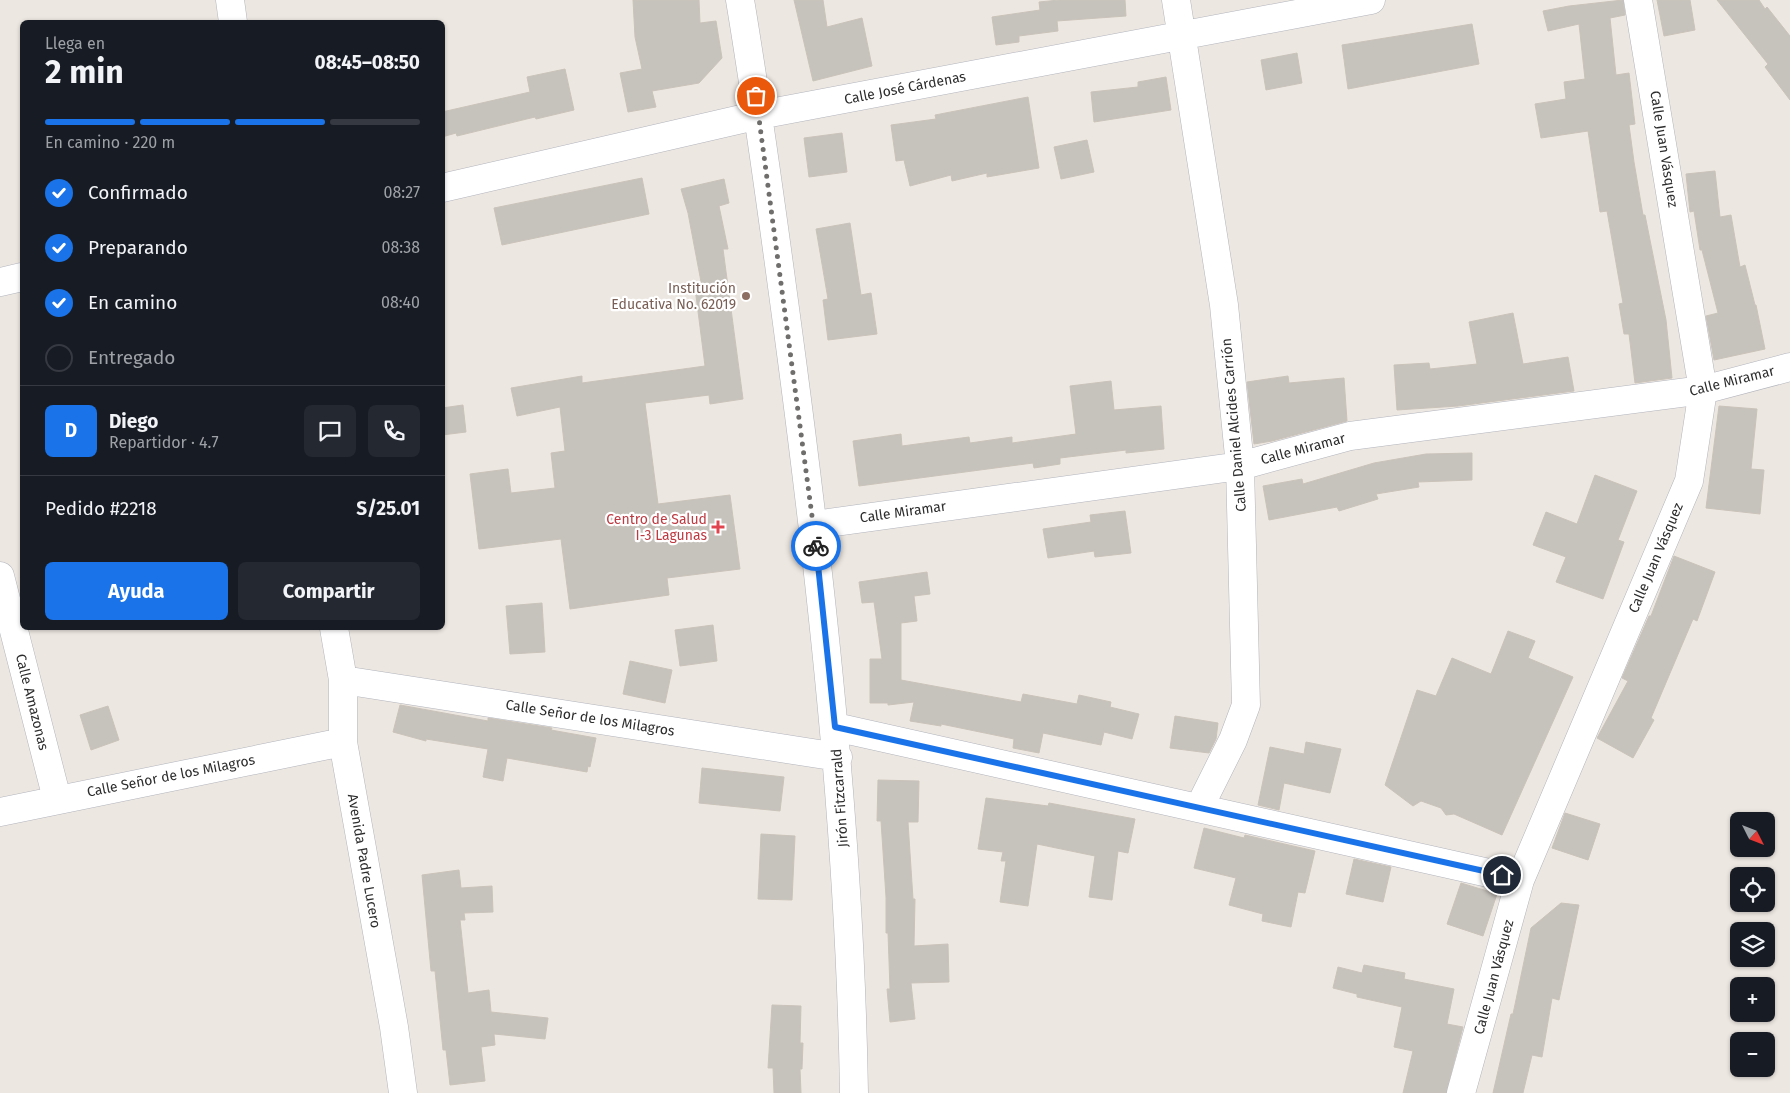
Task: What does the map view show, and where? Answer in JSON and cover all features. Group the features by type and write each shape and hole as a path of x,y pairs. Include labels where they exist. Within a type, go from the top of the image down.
{"street":[{"path":"230,0 233,20"},
{"name":"Jirón Fitzcarrald","path":"740,0 759,115 814,525 838,757 852,1005 854,1093"},
{"name":"Calle Daniel Alcides Carrión","path":"1176,0 1224,305 1240,466 1246,704 1234,740 1199,808"},
{"name":"Calle José Cárdenas","path":"445,187 759,115 1371,0"},
{"name":"Calle Juan Vásquez","path":"1461,1093 1520,880 1688,481 1703,390 1638,0"},
{"path":"0,282 20,277"},
{"name":"Calle Miramar","path":"814,525 1240,466 1350,436 1703,390 1790,367"},
{"name":"Calle Amazonas","path":"0,576 57,799"},
{"name":"Avenida Padre Lucero","path":"334,630 342,680 343,742 394,1027 403,1093"},
{"name":"Calle Señor de los Milagros","path":"342,680 838,757"},
{"path":"835,727 1520,880"},
{"name":"Calle Señor de los Milagros","path":"0,812 343,742"}],"building":[{"path":"633,0 699,0 700,23 716,21 722,58 699,83 652,91 656,107 628,112 620,73 642,69 635,37"},
{"path":"794,0 823,0 827,27 862,18 872,66 813,81"},
{"path":"1059,0 1125,0 1126,16 1057,21 1058,31 1019,36 1019,42 996,45 992,17 1040,10 1039,2"},
{"path":"1623,0 1625,15 1610,18 1616,75 1629,73 1635,124 1629,125 1634,162 1643,215 1645,215 1666,320 1672,378 1635,383 1629,334 1624,334 1619,304 1623,303 1607,211 1600,212 1588,131 1541,138 1535,104 1566,99 1564,82 1585,79 1579,24 1548,31 1543,11"},
{"path":"1657,0 1690,0 1695,30 1664,36"},
{"path":"1717,0 1759,0 1790,36 1790,100 1765,67 1768,64"},
{"path":"1472,24 1479,64 1348,89 1342,45"},
{"path":"1297,53 1302,83 1266,90 1261,60"},
{"path":"565,69 574,110 536,119 535,117 457,136 456,133 445,136 445,111 530,92 527,77"},
{"path":"1166,77 1171,110 1094,122 1091,92 1138,87 1138,82"},
{"path":"1028,97 1039,168 987,177 987,173 952,181 951,175 910,186 904,160 896,161 891,125 936,119 935,115"},
{"path":"842,133 847,172 809,177 804,138"},
{"path":"1087,140 1094,172 1061,179 1054,147"},
{"path":"1715,171 1720,217 1731,215 1740,267 1745,265 1765,349 1714,360 1706,316 1718,313 1702,250 1700,250 1694,211 1690,212 1686,174"},
{"path":"642,178 649,214 502,245 494,208"},
{"path":"724,179 729,203 719,206 728,249 723,249 743,399 710,404 709,395 645,403 658,504 730,495 740,569 667,578 669,595 570,609 561,539 479,549 470,474 508,469 511,493 555,488 551,453 565,451 560,407 517,416 511,388 582,376 582,383 705,366 695,288 702,287 688,213 681,189"},
{"path":"850,223 861,295 871,293 877,334 828,340 823,300 828,299 816,229"},
{"path":"1513,313 1523,364 1568,357 1574,391 1458,406 1397,410 1394,365 1429,363 1430,369 1477,364 1469,322"},
{"path":"1288,376 1289,383 1344,378 1347,421 1254,444 1247,382"},
{"path":"1111,381 1114,410 1161,406 1164,449 1126,453 1126,450 1060,458 1060,464 1034,468 1033,463 859,486 853,441 901,434 902,446 969,437 970,443 1012,437 1012,443 1076,434 1070,386"},
{"path":"463,405 466,432 445,435 445,408"},
{"path":"1719,406 1757,409 1751,469 1764,470 1760,514 1706,508"},
{"path":"1472,453 1472,480 1418,482 1419,487 1376,494 1378,499 1339,511 1337,507 1269,520 1263,486 1302,479 1303,484 1374,463 1426,454"},
{"path":"1595,475 1637,491 1618,540 1624,542 1603,599 1556,582 1566,557 1533,545 1546,512 1577,524"},
{"path":"1125,511 1131,553 1095,557 1094,551 1048,558 1043,529 1091,522 1090,515"},
{"path":"1674,556 1715,572 1697,621 1693,619 1651,718 1654,720 1633,758 1597,738 1628,681 1622,678 1649,616 1651,616"},
{"path":"927,572 930,594 914,596 917,621 901,623 901,680 1021,702 1023,694 1077,704 1079,695 1111,702 1110,707 1139,714 1132,739 1104,732 1101,745 1043,733 1039,753 1013,748 1014,739 941,724 941,726 910,721 914,702 888,705 888,703 870,703 870,659 882,659 874,602 862,603 859,582"},
{"path":"542,603 545,652 510,654 506,606"},
{"path":"713,625 717,661 680,666 675,630"},
{"path":"1508,631 1535,641 1528,658 1573,677 1502,835 1454,814 1446,815 1441,808 1421,801 1413,806 1385,785 1417,690 1436,696 1452,658 1491,674"},
{"path":"630,661 672,670 665,703 623,694"},
{"path":"400,705 488,721 488,718 552,728 551,730 596,738 590,767 588,766 587,772 507,758 503,781 483,777 488,749 426,739 426,741 393,732"},
{"path":"108,706 119,740 91,750 80,715"},
{"path":"1175,716 1218,723 1216,739 1209,753 1170,748"},
{"path":"1306,742 1341,749 1330,793 1284,783 1279,810 1258,805 1270,747 1304,754"},
{"path":"702,768 784,777 780,811 699,803"},
{"path":"878,780 919,781 918,822 908,822 913,899 915,899 914,946 948,944 949,982 911,983 915,1019 890,1022 887,989 890,989 888,933 886,933 886,897 881,821 877,821"},
{"path":"986,798 1048,806 1049,803 1135,819 1128,853 1118,851 1112,900 1089,897 1095,856 1037,844 1028,906 1000,902 1006,861 1001,861 1003,852 978,849"},
{"path":"1565,813 1600,824 1588,860 1552,848"},
{"path":"1204,828 1244,838 1245,835 1315,851 1305,893 1298,892 1291,927 1262,921 1263,914 1229,905 1236,878 1194,868"},
{"path":"761,834 795,836 792,900 758,899"},
{"path":"1354,859 1391,867 1383,902 1346,894"},
{"path":"459,870 461,888 492,886 493,912 464,913 465,920 460,920 468,993 489,990 491,1012 548,1018 545,1039 494,1034 495,1045 481,1047 485,1081 450,1085 446,1050 443,1050 435,971 431,971 422,875"},
{"path":"1461,883 1497,894 1483,936 1447,924"},
{"path":"1561,903 1579,905 1559,1000 1552,998 1542,1057 1532,1055 1523,1093 1493,1093 1511,1014 1513,1014 1531,928"},
{"path":"1364,965 1405,973 1404,979 1454,989 1447,1024 1463,1027 1446,1093 1403,1093 1413,1051 1394,1047 1402,1007 1357,997 1357,994 1333,988 1338,967 1362,973"},
{"path":"772,1005 801,1006 800,1043 803,1043 802,1069 800,1069 801,1093 774,1093 773,1068 768,1068"}],"way so far":[{"path":"756,96 816,546"}],"place":[{"name":"Institución Educativa No. 62019","path":"746,296"},
{"name":"Centro de Salud I-3 Lagunas","path":"718,527"}],"route":[{"path":"816,546 835,727 1502,875"}]}
